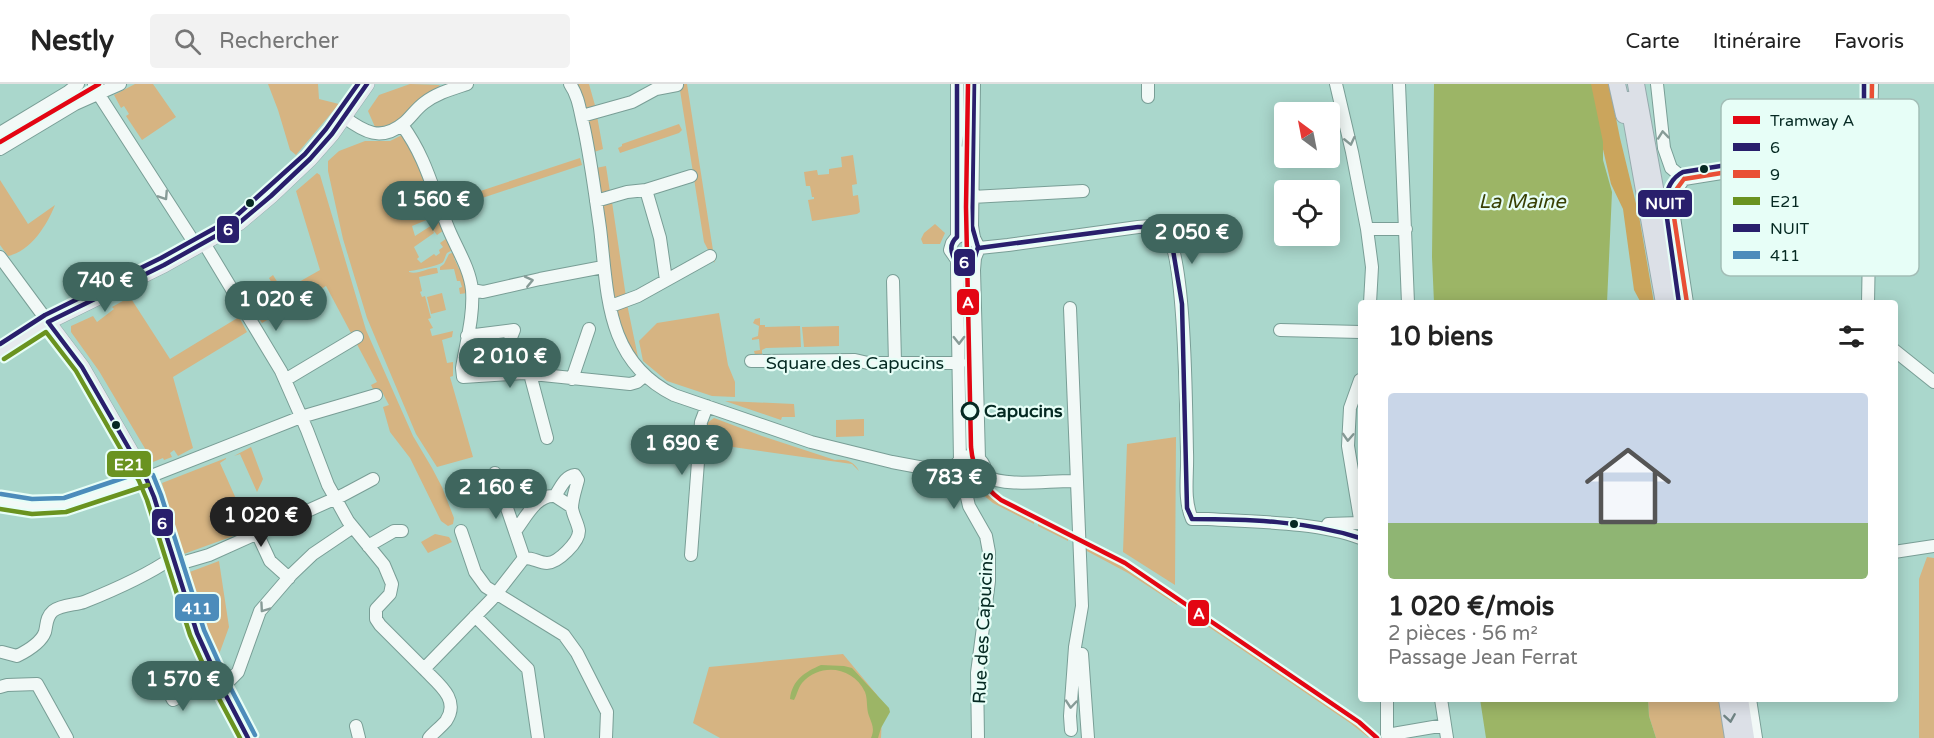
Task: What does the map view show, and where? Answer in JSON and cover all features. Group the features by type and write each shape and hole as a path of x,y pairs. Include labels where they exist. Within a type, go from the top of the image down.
{"highway":[{"path":"1617,84 1623,112 1635,139"},
{"path":"1625,84 1663,300"},
{"path":"1636,84 1675,300"},
{"path":"1644,84 1650,118 1650,152"},
{"path":"1727,702 1733,738"},
{"path":"1740,702 1746,738"}],"main road":[{"path":"0,353 48,322 114,291 239,223 310,159 367,84"},
{"path":"48,322 82,367 146,478 197,633 248,738"}],"street":[{"path":"0,133 78,84"},
{"path":"0,149 96,89 120,84"},
{"path":"344,117 369,133 386,132 402,125 423,104 436,95 467,84"},
{"path":"570,84 577,97 589,152 606,290 619,337 628,356 644,376 659,388 674,395 811,442 892,462 940,471 958,466 970,456 979,459 985,467 985,476 980,483 968,485 958,480 958,466 960,363 957,260"},
{"path":"957,84 957,237"},
{"path":"974,84 972,226 976,248 975,347 978,376 979,459"},
{"path":"1336,84 1367,229 1372,267 1370,300"},
{"path":"1399,84 1408,300"},
{"path":"1657,84 1664,148 1671,168 1684,179"},
{"path":"1872,84 1872,99"},
{"path":"582,116 632,102 656,89 677,85"},
{"path":"96,89 179,219 200,245 254,325 285,380 328,486 353,527 384,565 392,584 390,594 376,609 376,619 448,692 450,704 446,720 429,738"},
{"path":"402,125 424,162 446,221 468,270 472,290 462,368 463,377 530,374 630,384 644,376"},
{"path":"1687,300 1672,194 1684,179 1721,173"},
{"path":"596,201 627,192 646,190 692,176"},
{"path":"646,190 660,238 666,280"},
{"path":"972,197 1083,191"},
{"path":"976,248 1138,227 1159,227 1164,230 1173,250 1182,303 1187,508 1192,519 1311,527 1358,537"},
{"path":"1367,229 1406,229"},
{"path":"965,234 976,248 966,263 957,260 950,249 957,237 965,234"},
{"path":"0,256 48,322"},
{"path":"611,306 638,296 710,256"},
{"path":"472,290 483,292 603,267"},
{"path":"1868,300 1869,276"},
{"path":"893,281 895,363"},
{"path":"1070,308 1082,606 1075,647 1070,716 1071,734"},
{"path":"572,379 589,328"},
{"path":"467,336 514,330 496,375"},
{"path":"1280,330 1358,332"},
{"path":"285,380 357,337"},
{"path":"1898,353 1934,381"},
{"name":"Square des Capucins","path":"751,361 855,360 868,363 960,363"},
{"path":"530,374 547,438"},
{"path":"1358,386 1350,408 1348,446 1358,508"},
{"path":"0,501 32,507 65,505 146,478 301,417 376,395"},
{"path":"691,555 701,422 707,406"},
{"path":"495,473 524,558"},
{"path":"424,669 496,594 524,558 528,557 546,563 561,557 579,535 572,507 578,480 575,475 566,480 555,496"},
{"path":"985,476 995,480 1015,482 1077,481"},
{"path":"1,651 17,656 24,652 44,635 47,620 58,608 77,605 174,562 209,555 343,495 373,479"},
{"name":"Rue des Capucins","path":"968,485 969,506 986,536 990,567 978,656 978,738"},
{"path":"516,530 545,496 555,496 572,507"},
{"path":"1311,527 1358,521"},
{"path":"164,683 173,700 220,683 238,672 260,611 313,554 353,527"},
{"path":"368,546 394,531 402,531"},
{"path":"461,531 475,572 486,587 564,635 578,653 607,712 606,738"},
{"path":"257,533 270,561 289,578"},
{"path":"1898,551 1934,546"},
{"path":"475,616 528,669 538,738"},
{"path":"1078,635 1081,647 1087,733"},
{"path":"0,687 37,684 67,738"},
{"path":"1387,702 1387,735 1446,732 1441,702"},
{"path":"1750,702 1756,738"},
{"path":"1071,734 1078,726 1087,733"}],"shaded area":[{"path":"135,84 153,84 176,117 142,140 126,116 129,114 124,106 121,108 114,95"},
{"path":"268,84 318,84 319,99 339,104 296,155 290,150"},
{"path":"410,84 440,85 396,121 375,127 368,111 379,95"},
{"path":"575,84 589,84 596,109 586,109"},
{"path":"679,84 687,84 715,263 704,242"},
{"path":"961,84 971,84 969,224 959,224"},
{"path":"1588,84 1609,84 1639,216 1653,300 1639,300 1634,290 1623,209 1611,184"},
{"path":"597,116 603,149 594,152 588,122"},
{"path":"679,124 682,130 679,133 620,153 618,148 622,144"},
{"path":"404,134 441,214 412,226 415,236 443,218 447,228 437,235 433,230 434,233 414,247 419,257 417,259 421,263 434,254 436,256 443,247 440,243 450,236 456,248 447,253 441,263 409,271 437,268 438,273 419,277 422,291 420,292 422,297 425,296 431,318 428,319 433,328 430,329 432,336 453,331 452,337 442,340 447,363 453,362 453,376 450,377 473,457 437,467 416,434 367,318 343,239 328,171 328,161 339,151 365,141 390,141"},
{"path":"853,155 857,184 852,185 853,196 858,195 860,212 812,221 808,200 814,197 812,197 810,186 806,186 804,172 817,170 818,175 829,174 829,169 842,167 841,157"},
{"path":"580,158 582,165 446,210 444,203"},
{"path":"606,166 610,192 601,195 596,168"},
{"path":"317,173 320,175 366,330 413,436 442,487 454,518 453,524 448,526 441,521 410,458 390,432 383,407 389,405 381,390 374,391 371,385 377,382 326,286 262,323 253,309 278,294 269,278 273,275 283,291 320,270 296,191"},
{"path":"0,180 28,224 55,205 43,229 31,243 8,256 0,245"},
{"path":"612,202 626,297 613,299 602,208"},
{"path":"935,224 945,233 940,244 923,244 921,239 924,233"},
{"path":"457,251 459,255 454,258 459,269 465,267 467,293 460,294 459,288 462,287 460,281 457,281 454,269 440,270 449,254"},
{"path":"960,273 971,273 973,374 963,374"},
{"path":"442,293 446,310 431,314 427,297"},
{"path":"130,297 170,359 239,317 247,332 173,377 193,448 178,456 174,450 170,453 172,457 153,462 99,371 71,332 71,326 93,316 97,322 114,309 112,307"},
{"path":"627,304 639,362 637,364 616,314 617,309"},
{"path":"719,313 728,365 735,382 735,397 712,396 667,381 643,361 639,341 657,323"},
{"path":"760,318 760,325 765,325 765,327 800,326 801,347 766,348 762,350 762,357 755,355 754,351 760,350 759,339 752,340 752,338 758,336 759,326 753,323 755,319"},
{"path":"839,326 839,346 804,347 802,327"},
{"path":"725,401 794,404 795,417 782,417 781,420"},
{"path":"714,418 835,460 849,461 855,465 859,471 852,464 705,443 707,423"},
{"path":"864,419 864,436 836,437 836,420"},
{"path":"655,433 685,435 683,455 654,453"},
{"path":"1176,437 1175,585 1123,552 1127,444"},
{"path":"251,447 263,479 257,492 240,454 234,456"},
{"path":"226,458 220,463 250,530 181,555 164,503 167,501 162,483"},
{"path":"989,489 1034,515 1034,524 993,503 982,494"},
{"path":"1038,517 1068,531 1068,541 1038,526"},
{"path":"435,534 449,537 452,542 428,553 421,542"},
{"path":"1085,540 1166,588 1177,596 1177,605 1128,573 1085,550"},
{"path":"1927,557 1934,558 1934,738 1919,738 1919,579"},
{"path":"219,561 229,627 217,660 203,625 187,573"},
{"path":"1193,607 1374,732 1368,737 1194,617"},
{"path":"843,654 877,695 882,715 881,738 720,738 693,723 709,667"},
{"path":"1648,702 1720,702 1726,738 1656,738 1649,716"}],"water":[{"name":"La Maine","path":"1434,84 1591,84 1603,142 1603,160 1612,192 1607,300 1434,300 1432,257"},
{"path":"821,665 852,668 889,708 890,712 878,738 871,738 873,727 865,692 853,677 845,673 836,670 818,672 802,683 794,700 790,699 796,682"},
{"path":"1480,702 1648,702 1649,716 1656,738 1486,738"}],"tram line":[{"name":"A","path":"0,142 99,84"},
{"name":"A","path":"968,84 966,207 971,447 980,477 1001,500 1125,563 1359,722 1377,738"},
{"path":"962,146 968,112"}],"transit line":[{"name":"NUIT","path":"0,344 45,315 161,258 235,217 305,154 358,84"},
{"name":"6","path":"48,322 164,265 239,223 310,159 332,134 367,84"},
{"name":"6","path":"957,84 957,237 951,249 954,258 965,263 974,260 978,247 972,226 974,84"},
{"name":"NUIT","path":"1864,84 1864,99"},
{"name":"9","path":"1872,84 1872,99"},
{"name":"NUIT","path":"1679,300 1665,204 1668,190 1672,181 1683,172 1721,166"},
{"name":"9","path":"1684,179 1721,173"},
{"name":"9","path":"1684,179 1673,194 1672,204 1687,300"},
{"name":"6","path":"979,248 1138,227 1159,227 1168,235 1173,250 1182,304 1187,508 1192,519"},
{"name":"6","path":"48,322 82,367 146,478 197,633 248,738"},
{"name":"E21","path":"4,359 46,332 76,371 139,481 190,635 215,691 240,738"},
{"name":"411","path":"1,494 32,499 64,498 144,471"},
{"name":"411","path":"153,475 204,630 255,735"},
{"name":"E21","path":"0,509 32,514 66,512 148,485"},
{"name":"6","path":"1192,519 1298,525 1358,537"}],"place":[{"name":"Capucins","path":"970,411"}]}
